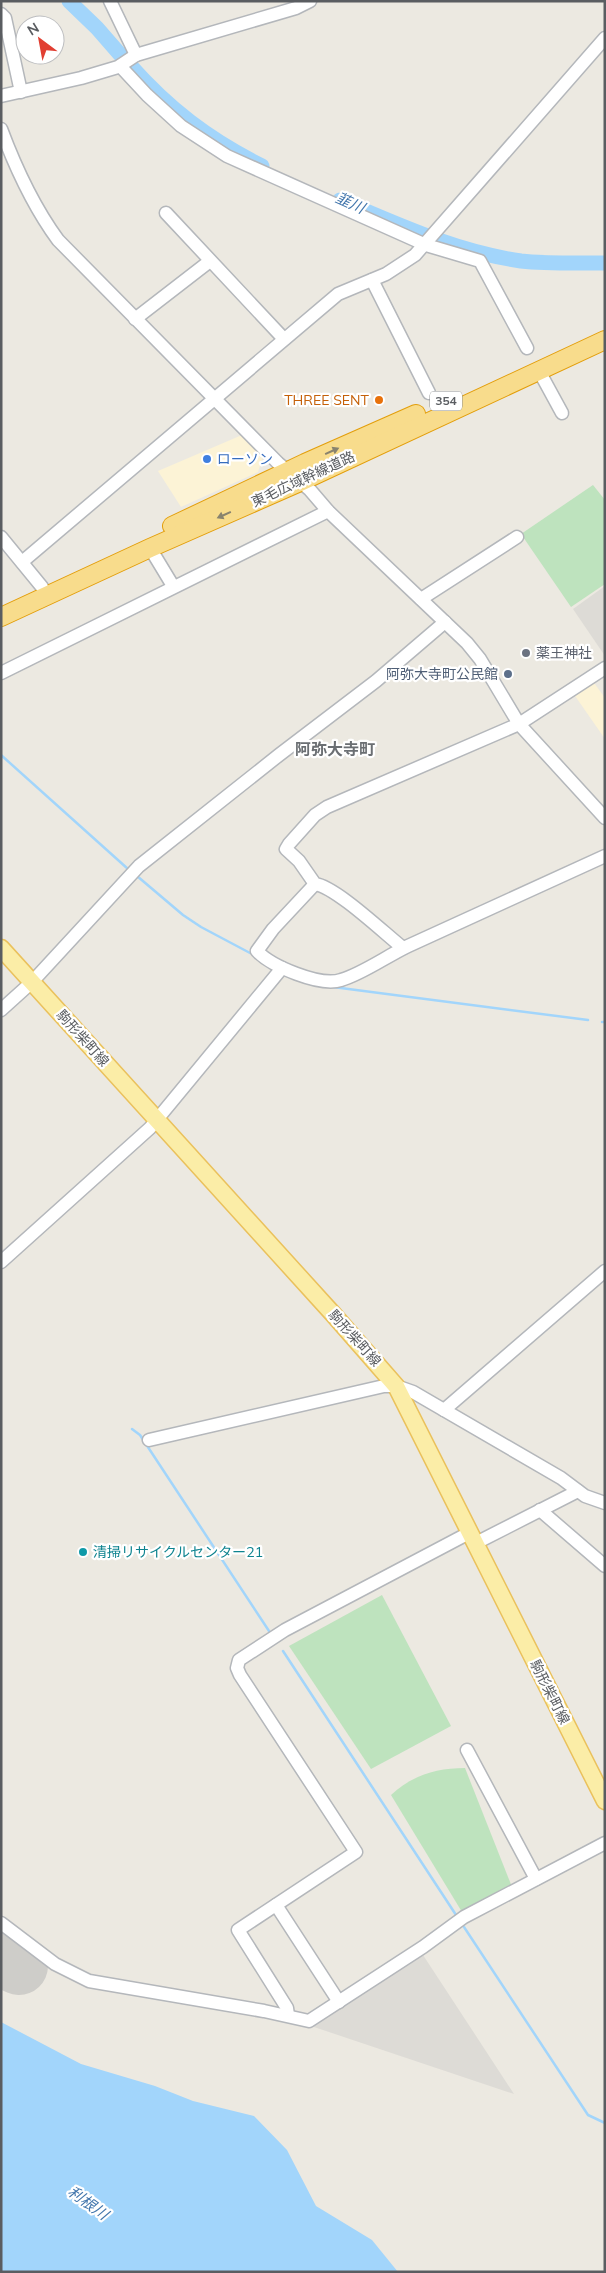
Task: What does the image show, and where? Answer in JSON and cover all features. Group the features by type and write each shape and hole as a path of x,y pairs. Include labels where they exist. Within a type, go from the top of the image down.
{"highway":[{"name":"東毛広域幹線道路","path":"1,617 150,548 294,476 605,329"},
{"name":"東毛広域幹線道路","path":"1,606 605,340"}],"main road":[{"name":"駒形柴町線","path":"1,948 396,1386 605,1801"}],"street":[{"path":"110,1 136,55"},
{"path":"1,96 81,78 120,66 136,55 292,5 310,1"},
{"path":"1,14 5,18 21,92"},
{"path":"22,562 338,294 372,280 408,261 429,240 605,38"},
{"path":"120,66 157,105 210,146 244,164 476,258 483,264 527,348"},
{"path":"1,129 7,162 58,240 328,511 420,600 468,643 519,724 605,818"},
{"path":"166,213 284,339"},
{"path":"135,319 210,261"},
{"path":"372,280 429,393"},
{"path":"538,369 562,413"},
{"path":"1,673 173,586 328,511"},
{"path":"1,537 42,587"},
{"path":"420,600 517,537"},
{"path":"150,548 173,586"},
{"path":"1,1010 32,982 140,866 279,755 376,681 445,622"},
{"path":"403,948 338,896 323,886 315,884 299,861 286,849 315,815 327,807 519,724 605,668"},
{"path":"315,884 273,929 257,951 282,968 328,981 340,981 403,948 605,856"},
{"path":"1,1262 157,1119 282,968"},
{"path":"444,1410 605,1271"},
{"path":"149,1440 384,1386 396,1386 414,1392 561,1478 578,1491 605,1503"},
{"path":"288,2015 288,2008 238,1930 356,1852 240,1675 237,1666 239,1660 285,1630 472,1538 540,1510 578,1491"},
{"path":"540,1510 605,1566"},
{"path":"467,1750 536,1879"},
{"path":"1,1923 55,1964 89,1981 288,2015 309,2021 423,1947 464,1917 605,1844"},
{"path":"276,1905 339,2002"}],"shaded area":[{"path":"242,435 263,456 258,472 181,507 158,471"},
{"path":"605,586 605,656 573,609"},
{"path":"592,680 605,698 605,739 573,693"},
{"path":"420,1954 423,1955 514,2094 311,2026"}],"green space":[{"path":"593,485 605,500 605,584 571,607 521,534"},
{"path":"382,1595 451,1726 371,1769 289,1646"},
{"path":"465,1768 512,1887 462,1912 391,1795 408,1782 425,1774 444,1769"}],"water":[{"name":"利根川","path":"1,2022 81,2064 155,2086 193,2101 254,2116 287,2150 316,2206 372,2240 398,2272 1,2272"}],"waterway":[{"name":"韮川","path":"69,1 97,28 124,59"},
{"name":"韮川","path":"129,64 159,95 190,122 224,145 262,166"},
{"name":"韮川","path":"340,200 451,244 497,257 542,263 605,263"},
{"path":"1,755 128,869"},
{"path":"137,876 183,915 201,927 250,953"},
{"path":"333,987 588,1020"},
{"path":"132,1429 140,1435 269,1631"},
{"path":"283,1651 458,1918"},
{"path":"464,1927 588,2115 605,2123"}],"runway":[{"path":"1,1958 19,1966"}],"place":[{"name":"THREE SENT","path":"379,400"},
{"name":"ローソン","path":"207,459"},
{"name":"薬王神社","path":"526,653"},
{"name":"阿弥大寺町公民館","path":"508,674"},
{"name":"清掃リサイクルセンター21","path":"83,1552"}],"district":[{"name":"阿弥大寺町","path":"335,749"}]}
